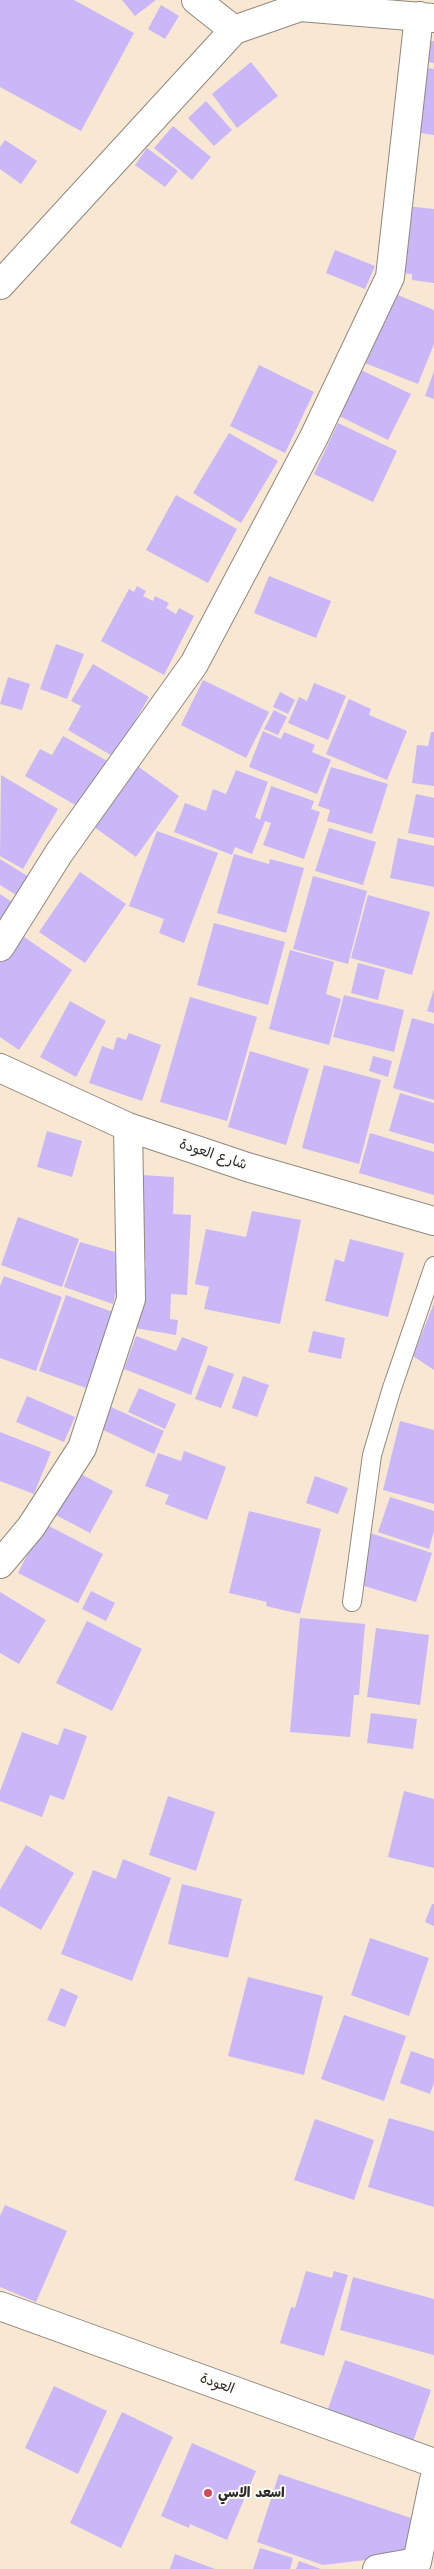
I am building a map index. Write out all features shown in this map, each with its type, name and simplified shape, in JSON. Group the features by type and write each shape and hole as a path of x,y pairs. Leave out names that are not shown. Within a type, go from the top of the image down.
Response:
{"street":[{"path":"196,0 234,30"},
{"path":"0,285 234,30 300,4 427,17 390,278 314,437 194,664 59,853 0,947"},
{"name":"شارع العودة","path":"0,1068 128,1127 247,1167 434,1221"},
{"path":"0,1564 31,1527 82,1448 131,1298 128,1127"},
{"name":"العودة","path":"0,2306 434,2463"},
{"path":"377,2569 418,2562 434,2480"}],"lane":[{"path":"352,1602 372,1456 391,1391 434,1266"}],"building":[{"path":"0,0 74,0 134,33 81,131 0,87"},
{"path":"122,0 156,0 135,16"},
{"path":"161,5 179,16 165,39 148,29"},
{"path":"431,41 434,41 434,63 428,62"},
{"path":"251,62 278,96 237,128 212,94"},
{"path":"422,67 434,69 434,135 412,132"},
{"path":"206,101 232,130 214,146 188,118"},
{"path":"173,126 211,157 192,180 154,148"},
{"path":"5,140 37,161 21,184 0,169 0,147"},
{"path":"147,148 178,171 165,187 135,165"},
{"path":"406,206 434,209 434,283 412,280 412,274 399,273"},
{"path":"335,250 375,266 365,289 326,273"},
{"path":"388,291 434,310 434,344 418,384 360,361"},
{"path":"259,365 314,392 285,453 230,426"},
{"path":"355,367 411,394 388,440 333,413"},
{"path":"434,371 434,399 425,396"},
{"path":"338,423 397,451 373,502 314,474"},
{"path":"229,433 278,461 241,523 193,493"},
{"path":"176,495 237,529 208,583 146,550"},
{"path":"269,576 331,601 316,638 254,613"},
{"path":"137,586 146,591 143,596 153,601 155,596 169,603 166,608 176,614 179,608 194,616 164,675 101,641 129,589 134,592"},
{"path":"56,644 84,654 67,699 40,689"},
{"path":"93,664 149,697 114,757 68,730 81,706 71,701"},
{"path":"8,677 30,684 22,710 0,704"},
{"path":"203,680 269,712 246,758 181,725"},
{"path":"314,683 346,696 328,740 288,723 299,697 307,701"},
{"path":"280,692 295,700 288,714 273,707"},
{"path":"349,699 371,709 369,715 407,731 387,780 326,754"},
{"path":"274,710 287,717 278,735 264,729"},
{"path":"263,731 281,739 284,732 315,745 312,752 331,760 317,794 249,767"},
{"path":"431,732 434,732 434,786 412,783 417,745 428,746"},
{"path":"63,736 111,763 84,810 25,776 40,749 52,755"},
{"path":"129,760 179,796 136,857 90,824"},
{"path":"331,767 388,784 372,834 327,821 330,810 318,806"},
{"path":"236,770 268,782 255,817 260,820 271,786 314,801 311,809 320,812 304,859 263,845 271,823 265,821 252,854 235,847 232,855 174,832 185,803 206,811 213,789 226,794"},
{"path":"1,775 58,809 23,869 0,856"},
{"path":"416,794 434,798 434,838 408,833"},
{"path":"329,828 376,842 363,885 315,871"},
{"path":"157,831 218,853 184,943 159,933 164,919 129,906"},
{"path":"398,838 434,846 434,887 390,878"},
{"path":"234,854 269,864 270,859 304,868 286,933 217,913"},
{"path":"0,859 29,877 18,896 0,885"},
{"path":"80,872 126,904 85,963 39,932"},
{"path":"313,876 367,891 348,964 293,949"},
{"path":"0,894 15,904 0,928"},
{"path":"368,895 430,912 412,975 351,958"},
{"path":"214,923 285,942 268,1005 197,985"},
{"path":"17,932 72,970 19,1050 0,1037 0,957"},
{"path":"290,950 334,962 326,994 341,999 329,1045 269,1029"},
{"path":"358,963 385,970 378,1000 351,993"},
{"path":"434,989 434,1013 427,1011"},
{"path":"344,995 404,1010 394,1052 333,1037"},
{"path":"190,997 257,1017 227,1121 160,1102"},
{"path":"70,1001 106,1021 76,1077 40,1057"},
{"path":"412,1018 434,1024 434,1100 393,1088"},
{"path":"129,1033 161,1045 142,1101 89,1083 102,1046 113,1050 117,1037 126,1040"},
{"path":"250,1051 309,1069 286,1145 228,1127"},
{"path":"373,1056 392,1061 388,1077 369,1071"},
{"path":"324,1065 381,1080 359,1164 302,1148"},
{"path":"400,1093 434,1103 434,1144 389,1131"},
{"path":"47,1131 82,1141 72,1177 37,1167"},
{"path":"370,1133 434,1152 434,1195 359,1173"},
{"path":"141,1175 174,1177 173,1214 191,1215 187,1295 171,1294 170,1319 178,1320 176,1335 135,1328 146,1265 138,1211"},
{"path":"252,1211 301,1220 280,1324 204,1309 209,1287 195,1284 206,1229 246,1237"},
{"path":"18,1217 79,1239 62,1287 1,1265"},
{"path":"350,1239 404,1253 388,1317 325,1301 335,1259 344,1262"},
{"path":"80,1242 115,1252 117,1288 113,1304 64,1287"},
{"path":"4,1276 62,1297 36,1371 0,1358 0,1286"},
{"path":"66,1295 113,1312 86,1388 39,1371"},
{"path":"434,1303 434,1370 413,1356"},
{"path":"313,1331 345,1338 341,1359 308,1352"},
{"path":"136,1336 176,1351 182,1337 208,1347 191,1395 124,1369"},
{"path":"208,1365 234,1374 221,1408 195,1399"},
{"path":"243,1376 269,1385 257,1417 232,1408"},
{"path":"139,1388 176,1404 165,1429 128,1412"},
{"path":"27,1396 75,1417 64,1442 16,1422"},
{"path":"111,1407 164,1431 154,1454 101,1429"},
{"path":"400,1421 434,1430 434,1504 383,1490"},
{"path":"0,1432 51,1452 34,1494 0,1481"},
{"path":"184,1451 226,1467 207,1520 165,1504 169,1495 145,1486 158,1453 181,1461"},
{"path":"75,1471 113,1491 90,1533 52,1513"},
{"path":"315,1476 348,1488 338,1514 306,1503"},
{"path":"390,1497 434,1511 434,1531 429,1549 378,1532"},
{"path":"249,1511 321,1529 300,1614 266,1606 267,1602 229,1593"},
{"path":"43,1523 103,1554 78,1603 18,1573"},
{"path":"370,1533 432,1553 416,1602 355,1583"},
{"path":"91,1591 115,1603 106,1621 82,1609"},
{"path":"0,1592 46,1620 19,1664 0,1653"},
{"path":"300,1618 365,1624 359,1695 354,1695 350,1737 290,1732"},
{"path":"87,1621 142,1649 112,1711 56,1683"},
{"path":"376,1628 429,1635 420,1705 367,1697"},
{"path":"371,1713 417,1719 413,1749 367,1743"},
{"path":"64,1728 87,1736 64,1800 50,1795 42,1817 0,1801 0,1791 22,1732 58,1745"},
{"path":"404,1791 434,1799 434,1868 388,1857"},
{"path":"168,1796 215,1812 196,1871 149,1855"},
{"path":"26,1845 74,1873 41,1930 0,1906 0,1890"},
{"path":"123,1859 171,1878 132,1981 61,1954 93,1870 116,1879"},
{"path":"182,1884 242,1899 228,1958 168,1944"},
{"path":"432,1904 434,1904 434,1926 425,1922"},
{"path":"370,1938 429,1958 409,2016 351,1995"},
{"path":"248,1977 323,1996 304,2075 228,2056"},
{"path":"61,1988 78,1996 65,2027 47,2020"},
{"path":"344,2015 406,2036 384,2101 321,2079"},
{"path":"411,2051 434,2059 434,2083 430,2094 400,2083"},
{"path":"389,2118 434,2131 434,2207 368,2187"},
{"path":"315,2119 374,2140 354,2200 294,2180"},
{"path":"5,2205 67,2231 36,2302 0,2287 0,2216"},
{"path":"306,2271 332,2278 334,2271 348,2275 324,2356 280,2343 291,2307 295,2308"},
{"path":"353,2277 434,2299 434,2355 340,2330"},
{"path":"345,2360 431,2390 413,2442 327,2412"},
{"path":"54,2386 107,2411 78,2474 25,2448"},
{"path":"122,2412 173,2437 121,2548 70,2523"},
{"name":"اسعد الاسي","path":"192,2443 256,2471 227,2540 190,2524 189,2528 161,2516"},
{"path":"279,2474 420,2521 409,2555 323,2565 257,2542"},
{"path":"260,2548 293,2558 290,2569 253,2569"},
{"path":"175,2554 215,2569 170,2569"},
{"path":"299,2561 321,2569 296,2569"}],"place":[{"name":"اسعد الاسي","path":"208,2493"}]}
